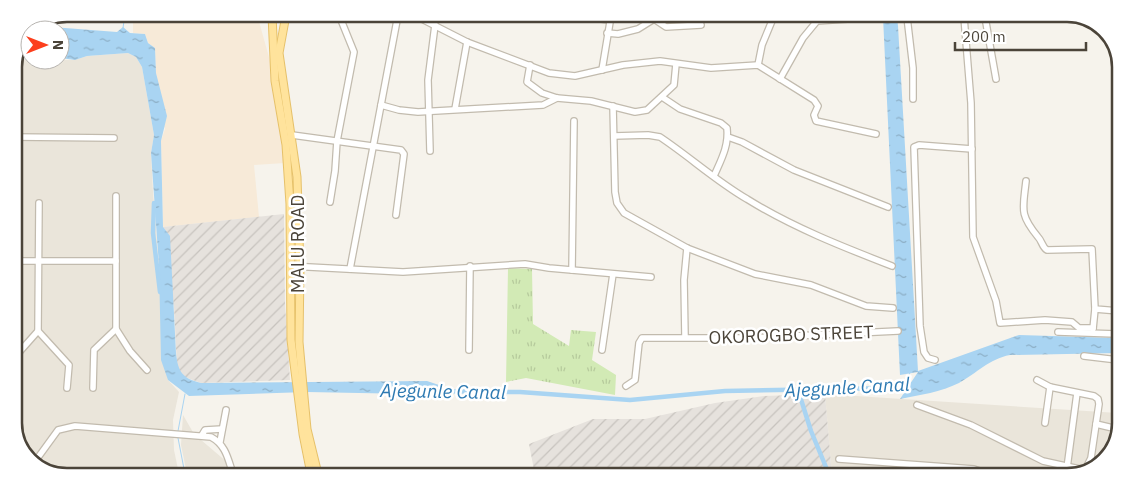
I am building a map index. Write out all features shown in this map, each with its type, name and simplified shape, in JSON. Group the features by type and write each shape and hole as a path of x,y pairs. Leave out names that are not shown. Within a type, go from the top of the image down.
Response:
{"main road":[{"name":"MALU ROAD","path":"272,22 275,80 298,197 300,267 298,304 299,378"},
{"name":"MALU ROAD","path":"285,22 279,53 292,134 289,145 289,304 310,468"},
{"name":"MALU ROAD","path":"301,398 317,468"}],"street":[{"path":"330,202 336,171 337,141 354,52 342,22"},
{"path":"350,269 397,22"},
{"path":"428,22 467,42 549,73 564,75 586,74 644,62 711,68 758,66 780,78 817,103 814,115 816,121 876,134"},
{"path":"602,70 609,22"},
{"path":"607,33 618,34 638,29 649,22"},
{"path":"658,22 664,27 701,24"},
{"path":"758,66 762,45 772,22"},
{"path":"780,78 803,38 815,22"},
{"path":"908,22 913,68 913,99"},
{"path":"964,22 971,103 973,237 996,301 1000,323 1045,320 1072,322 1079,328 1112,333"},
{"path":"985,22 996,79"},
{"path":"430,151 428,80 434,25"},
{"path":"456,109 467,42"},
{"path":"530,65 526,79 528,84 542,93 557,98 643,112 674,86 676,64"},
{"path":"662,97 680,109 725,125 728,137 724,154 714,176"},
{"path":"381,105 409,112 543,104 557,98"},
{"path":"613,106 617,204 624,213 687,248 755,274 811,285 866,306 893,308"},
{"path":"572,270 574,121"},
{"path":"292,134 372,147 398,149 404,154 396,215"},
{"path":"614,136 648,135 660,138 749,201 802,228 892,266"},
{"path":"23,137 114,138"},
{"path":"728,137 742,142 794,170 888,207"},
{"path":"934,360 928,358 924,352 920,326 914,147 919,145 972,149"},
{"path":"1026,181 1023,212 1030,228 1040,238 1043,248 1047,250 1092,249 1095,309 1093,330"},
{"path":"116,196 116,329 130,351 147,370"},
{"path":"23,348 38,331 39,202"},
{"path":"685,337 684,280 687,248"},
{"path":"23,261 116,261"},
{"path":"290,266 403,272 470,266 525,264 651,277"},
{"path":"469,350 470,266"},
{"path":"602,350 613,274"},
{"path":"1095,309 1112,310"},
{"path":"93,388 94,350 116,329"},
{"path":"1058,332 1093,330"},
{"path":"38,331 69,365 67,388"},
{"name":"OKOROGBO STREET","path":"626,386 636,377 640,340 898,331"},
{"path":"1084,356 1112,359"},
{"path":"1038,380 1050,387 1098,399 1100,404 1090,458 1087,464"},
{"path":"1044,423 1050,387"},
{"path":"917,405 971,425 1043,461 1067,468 1077,393"},
{"path":"226,410 220,442 231,468"},
{"path":"1096,424 1112,428"},
{"path":"39,458 58,430 65,428 184,433 202,435 220,442"},
{"path":"202,435 205,430 222,429"},
{"path":"839,459 960,468"}],"shaded area":[{"path":"133,22 259,22 274,75 285,163 254,165 259,217 163,227 161,141 165,129 156,73 155,48 148,43 145,34 133,33"},
{"path":"128,53 136,57 142,67 154,135 151,153 153,192 168,380 179,392 173,420 174,450 178,468 58,468 45,463 30,449 23,433 23,70 70,70 70,60 87,56"},
{"path":"284,214 285,304 290,380 201,383 182,376 177,368 174,307 163,227"},
{"path":"825,394 1112,413 1112,433 1105,449 1093,461 1074,468 831,468"},
{"path":"825,394 831,468 534,468 529,444 593,419 645,419 715,403 764,396"},
{"path":"183,415 194,434 234,468 186,468 181,445"}],"green space":[{"path":"508,268 532,269 533,324 569,346 571,330 596,332 592,360 616,375 615,395 526,378 506,382"}],"water":[{"path":"883,22 898,22 898,26 918,371 1019,335 1112,338 1112,353 1010,355 989,363 959,383 945,389 900,399 918,372 900,375"},
{"path":"123,27 130,33 145,34 148,43 155,48 156,73 167,116 161,141 163,227 170,236 176,353 180,370 185,376 201,383 427,381 439,385 435,390 411,394 307,392 189,396 168,380 161,360 159,266 151,153 154,135 142,67 136,57 128,53 87,56 75,60 70,59 70,28 117,32"}],"waterway":[{"path":"123,28 124,22"},
{"name":"Ajegunle Canal","path":"154,203 153,233 160,292"},
{"path":"906,386 910,372"},
{"name":"Ajegunle Canal","path":"421,391 520,392 630,400 725,391 894,388 915,384"},
{"path":"798,390 811,431 826,468"},
{"path":"178,431 185,394"},
{"path":"178,438 184,468"}]}
